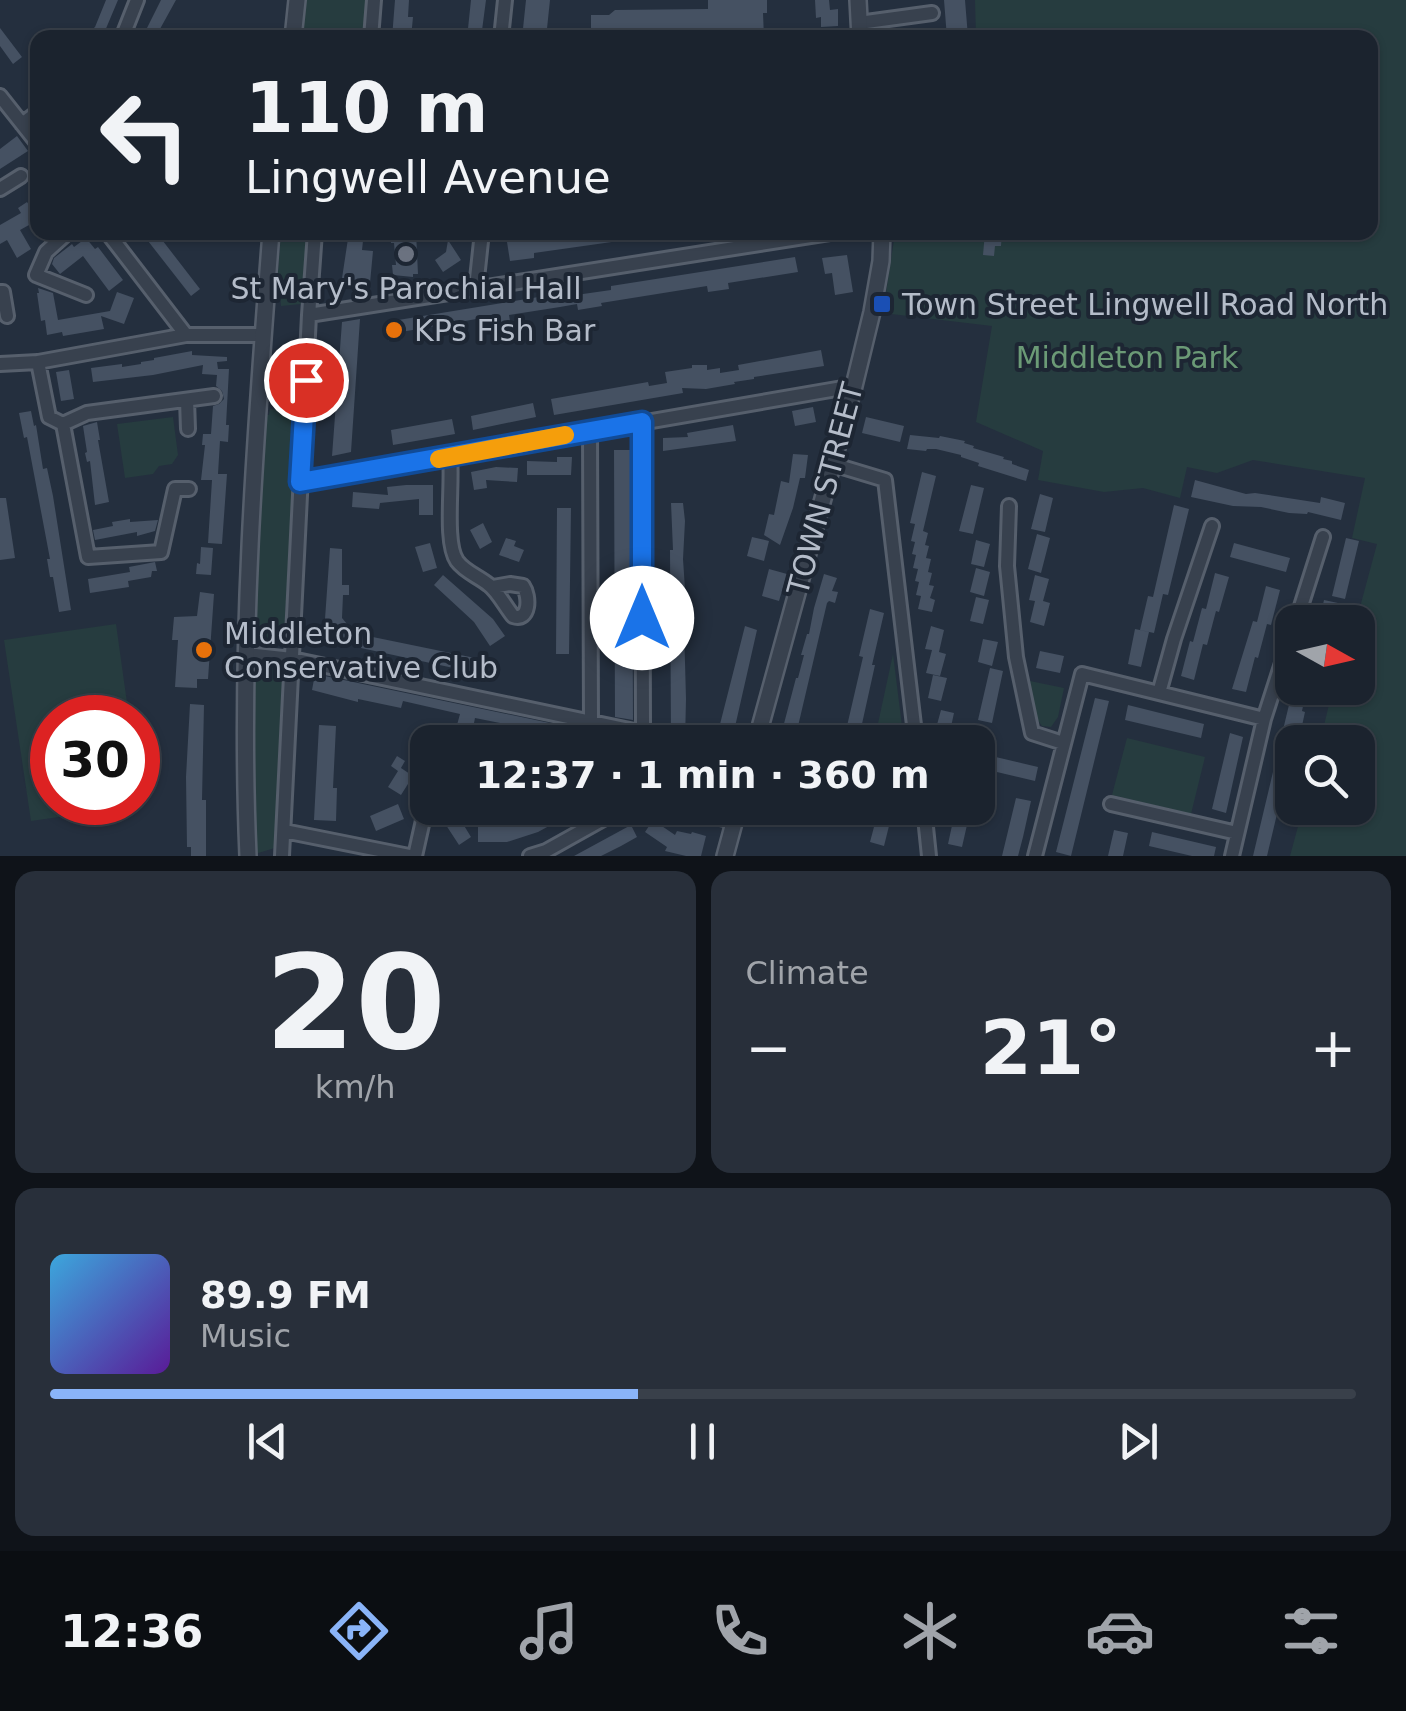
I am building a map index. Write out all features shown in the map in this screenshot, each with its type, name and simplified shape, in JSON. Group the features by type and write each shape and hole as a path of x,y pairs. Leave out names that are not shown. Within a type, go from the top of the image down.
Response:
{"street":[{"path":"125,30 137,0"},
{"path":"294,30 297,0"},
{"path":"372,30 374,0"},
{"path":"503,30 505,0"},
{"path":"858,0 860,30 932,14"},
{"path":"0,96 30,134"},
{"path":"22,124 30,118"},
{"path":"0,189 21,176"},
{"path":"59,240 46,252 36,276 86,295"},
{"path":"113,240 186,335"},
{"path":"248,856 246,654 270,240"},
{"path":"282,856 314,240"},
{"path":"476,288 481,240"},
{"path":"309,315 785,240"},
{"name":"TOWN STREET","path":"761,725 854,386 878,278 881,240"},
{"path":"0,292 8,316"},
{"path":"0,364 38,362 186,335 263,335"},
{"path":"38,362 49,417 63,424"},
{"path":"300,482 854,386"},
{"path":"63,424 87,412 214,396"},
{"path":"187,400 188,429"},
{"path":"642,422 645,725"},
{"path":"63,424 88,557 161,552 175,488 189,489"},
{"path":"590,430 590,722"},
{"path":"450,457 450,536 454,556 468,572 493,588"},
{"path":"832,464 885,480 914,725"},
{"path":"1010,506 1007,566 1016,657 1028,716 1032,733 1063,743"},
{"path":"1159,693 1212,526"},
{"path":"1301,605 1323,537"},
{"path":"246,654 292,659 600,725"},
{"path":"1035,856 1082,674 1264,719"},
{"path":"1232,856 1275,685"},
{"path":"1111,804 1238,833"},
{"path":"284,831 412,856 421,825"},
{"path":"530,856 546,852 593,825"},
{"path":"725,856 733,825"},
{"path":"926,825 929,856"}],"green space":[{"path":"305,0 369,0 366,30 301,30"},
{"name":"Middleton Park","path":"975,0 1406,0 1406,856 1290,856 1298,825 1375,825 1375,725 1324,725 1329,705 1375,705 1375,605 1361,605 1377,544 1352,538 1365,478 1253,460 1217,473 1187,467 1180,498 1143,488 1104,492 1038,480 1043,451 976,422 992,326 883,313 894,240 1378,240 1378,30 976,30"},
{"path":"280,240 306,240 301,304 281,306"},
{"path":"300,355 297,407 270,404 272,370"},
{"path":"270,409 297,411 284,637 280,644 254,642 252,636 264,415 269,415"},
{"path":"173,417 178,455 172,464 159,466 153,474 125,478 117,424"},
{"path":"116,624 126,695 30,695 30,814 4,640"},
{"path":"893,654 902,725 878,725"},
{"path":"263,665 286,671 278,847 255,854 253,674"},
{"path":"1030,681 1064,688 1058,717 1051,727 1042,726 1035,716"},
{"path":"1127,738 1205,757 1191,814 1112,795"}],"building":[{"path":"106,0 118,0 105,30 91,30"},
{"path":"161,0 176,0 159,30 146,30"},
{"path":"395,0 409,0 412,30 393,30"},
{"path":"471,0 486,0 482,30 468,30"},
{"path":"526,0 550,0 547,30 523,30"},
{"path":"708,0 767,0 764,30 591,30 591,15 609,15 615,10 708,9"},
{"path":"815,0 829,0 830,10 838,9 838,26 821,27"},
{"path":"944,0 965,0 967,30 946,30"},
{"path":"0,28 22,57 13,64 0,46"},
{"path":"17,136 28,151 0,169 0,149"},
{"path":"27,202 30,224 20,230 31,249 17,258 7,240 0,244 0,225 21,213 18,208"},
{"path":"88,240 95,249 98,247 123,280 109,291 83,256 60,274 52,264 54,258 72,244 74,247"},
{"path":"147,240 162,240 200,289 191,296"},
{"path":"348,240 363,240 362,250 373,251 370,283 341,285"},
{"name":"St Mary's Parochial Hall","path":"391,240 416,240 418,274 393,275 392,265 396,265"},
{"path":"448,240 461,260 443,272 435,260 446,252"},
{"path":"626,240 534,253 534,258 510,261 507,242"},
{"path":"984,240 1001,240 1001,246 995,246 994,256 983,255"},
{"path":"847,255 853,292 835,295 832,273 825,274 822,258"},
{"path":"795,257 798,272 728,283 729,289 708,292 707,286 578,310 577,304 509,315 510,321 489,324 488,317 401,332 402,339 388,341 386,322 569,292 569,296 611,290 611,286"},
{"path":"38,288 53,293 58,320 110,311 117,292 134,298 124,324 101,316 104,329 47,335 45,320 41,321"},
{"path":"360,319 351,452 332,456 342,322"},
{"path":"821,350 824,366 706,389 682,388 683,393 554,415 551,399 648,382 649,386 667,383 665,372 692,365 707,365 707,370 720,368 720,373 739,370 738,365"},
{"path":"192,351 192,355 227,357 227,361 217,362 218,369 229,369 228,442 220,441 218,474 227,474 222,544 208,543 212,480 201,480 203,434 211,434 213,406 224,399 216,386 217,375 202,374 203,365 93,382 91,368 141,364"},
{"path":"69,370 74,399 61,401 56,372"},
{"path":"533,403 536,417 473,430 471,416"},
{"path":"813,407 816,422 795,426 792,411"},
{"path":"31,411 53,496 71,610 59,612 50,577 27,437 24,438 19,413"},
{"path":"866,417 904,426 900,442 862,433"},
{"path":"452,419 455,434 393,445 391,430"},
{"path":"97,422 109,502 95,505 83,426"},
{"path":"733,425 736,441 663,451 663,438 688,437 687,433"},
{"path":"910,435 965,441 973,448 1029,470 1026,481 978,466 979,463 961,455 936,449 907,449"},
{"path":"614,450 632,450 633,720 615,717"},
{"path":"793,454 808,455 805,478 800,478 780,545 764,535 769,514 774,515 781,481 789,483"},
{"path":"557,457 572,457 571,475 527,475 527,461 557,462"},
{"path":"518,468 517,482 486,480 487,488 474,490 471,472"},
{"path":"922,472 936,476 923,531 928,533 926,558 931,559 929,585 934,586 930,598 935,600 932,612 918,609 921,596 916,595 918,569 913,568 916,555 912,554 915,542 911,541 915,524 910,523"},
{"path":"1195,480 1246,494 1320,503 1321,497 1345,503 1341,520 1308,512 1233,506 1191,497"},
{"path":"433,485 433,515 419,515 419,499 380,503 379,509 352,507 353,492 388,495 387,487"},
{"path":"971,485 984,488 973,534 959,531"},
{"path":"1040,494 1053,498 1045,532 1031,529"},
{"path":"0,498 6,498 15,558 0,560"},
{"path":"671,503 683,503 685,725 671,725"},
{"path":"1174,505 1189,509 1168,595 1163,594 1154,633 1140,630 1148,596 1153,597"},
{"path":"557,508 571,508 569,654 556,654"},
{"path":"130,519 158,520 155,531 95,540 93,530"},
{"path":"483,523 492,542 480,549 470,530"},
{"path":"1037,534 1050,538 1041,573 1028,569"},
{"path":"752,537 769,541 764,561 747,556"},
{"path":"506,538 516,541 514,546 524,550 519,562 499,555"},
{"path":"1346,538 1359,541 1345,599 1332,596"},
{"path":"976,540 990,544 984,567 971,564"},
{"path":"430,543 437,568 423,572 415,547"},
{"path":"1234,543 1290,558 1286,572 1230,557"},
{"path":"201,547 213,548 211,575 196,574"},
{"path":"330,548 342,549 342,585 349,585 349,595 343,595 342,618 357,636 347,645 325,619"},
{"path":"155,562 157,571 152,571 151,577 128,581 129,587 90,593 88,579 130,572 129,567"},
{"path":"976,568 990,572 984,596 970,592"},
{"path":"769,569 787,574 779,601 762,596"},
{"path":"1215,573 1229,577 1207,645 1203,644 1194,680 1181,676"},
{"path":"824,574 837,578 832,591 838,592 835,603 827,603 798,725 784,725 804,655"},
{"path":"443,575 493,619 505,636 490,646 474,622 434,585"},
{"path":"1035,575 1049,579 1043,601 1050,603 1044,626 1030,622 1035,601 1029,600"},
{"path":"1266,586 1280,590 1246,692 1232,689 1253,621 1257,622"},
{"path":"200,592 214,594 208,679 197,679 197,688 175,687 178,640 172,640 174,617 197,616"},
{"path":"976,597 989,600 983,624 970,621"},
{"path":"870,609 884,613 862,725 847,725 863,657 859,656"},
{"path":"745,626 757,630 735,725 720,725"},
{"path":"931,626 944,630 939,652 946,654 940,676 926,673 932,650 925,649"},
{"path":"1135,629 1149,632 1141,667 1128,664"},
{"path":"363,635 475,658 472,672 361,648"},
{"path":"983,639 998,642 992,666 978,662"},
{"path":"1040,651 1064,656 1060,673 1036,668"},
{"path":"990,668 1003,671 992,723 978,720"},
{"path":"315,674 560,725 511,725 475,718 474,725 457,725 460,714 403,701 401,708 358,702 312,690"},
{"path":"933,675 947,678 941,701 928,698"},
{"path":"1095,698 1109,701 1071,856 1056,852"},
{"path":"190,704 204,705 202,800 206,800 206,856 191,856 191,847 187,847"},
{"path":"1128,705 1204,724 1201,738 1125,720"},
{"path":"1289,705 1303,705 1302,725 1284,725"},
{"path":"941,710 954,713 951,725 937,725"},
{"path":"319,725 336,726 336,821 314,820"},
{"path":"1230,733 1243,737 1226,813 1212,809"},
{"path":"397,756 405,761 401,768 410,774 401,795 388,787 398,771 391,766"},
{"path":"995,757 1038,767 1035,781 995,772"},
{"path":"1275,764 1275,822 1267,856 1253,856"},
{"path":"1016,798 1031,801 1023,837 1018,856 1002,856"},
{"path":"398,804 404,819 376,831 370,816"},
{"path":"446,825 464,825 471,837 459,845"},
{"path":"478,825 551,825 507,842 478,842"},
{"path":"631,825 637,837 601,856 574,856"},
{"path":"650,825 660,825 675,835 677,831 706,836 701,856 686,856 665,851 667,847 645,832"},
{"path":"874,825 889,825 884,846 870,842"},
{"path":"952,825 967,825 962,847 948,844"},
{"path":"1114,830 1128,833 1123,856 1108,856"},
{"path":"1152,832 1216,847 1214,856 1192,856 1149,846"}],"slow traffic":[{"path":"439,459 565,435"}],"place":[{"name":"St Mary's Parochial Hall","path":"406,254"},
{"name":"Town Street Lingwell Road North","path":"882,304"},
{"name":"KPs Fish Bar","path":"394,330"},
{"name":"Middleton Conservative Club","path":"204,650"}],"route":[{"path":"306,380 300,482 642,422 642,618"}]}
